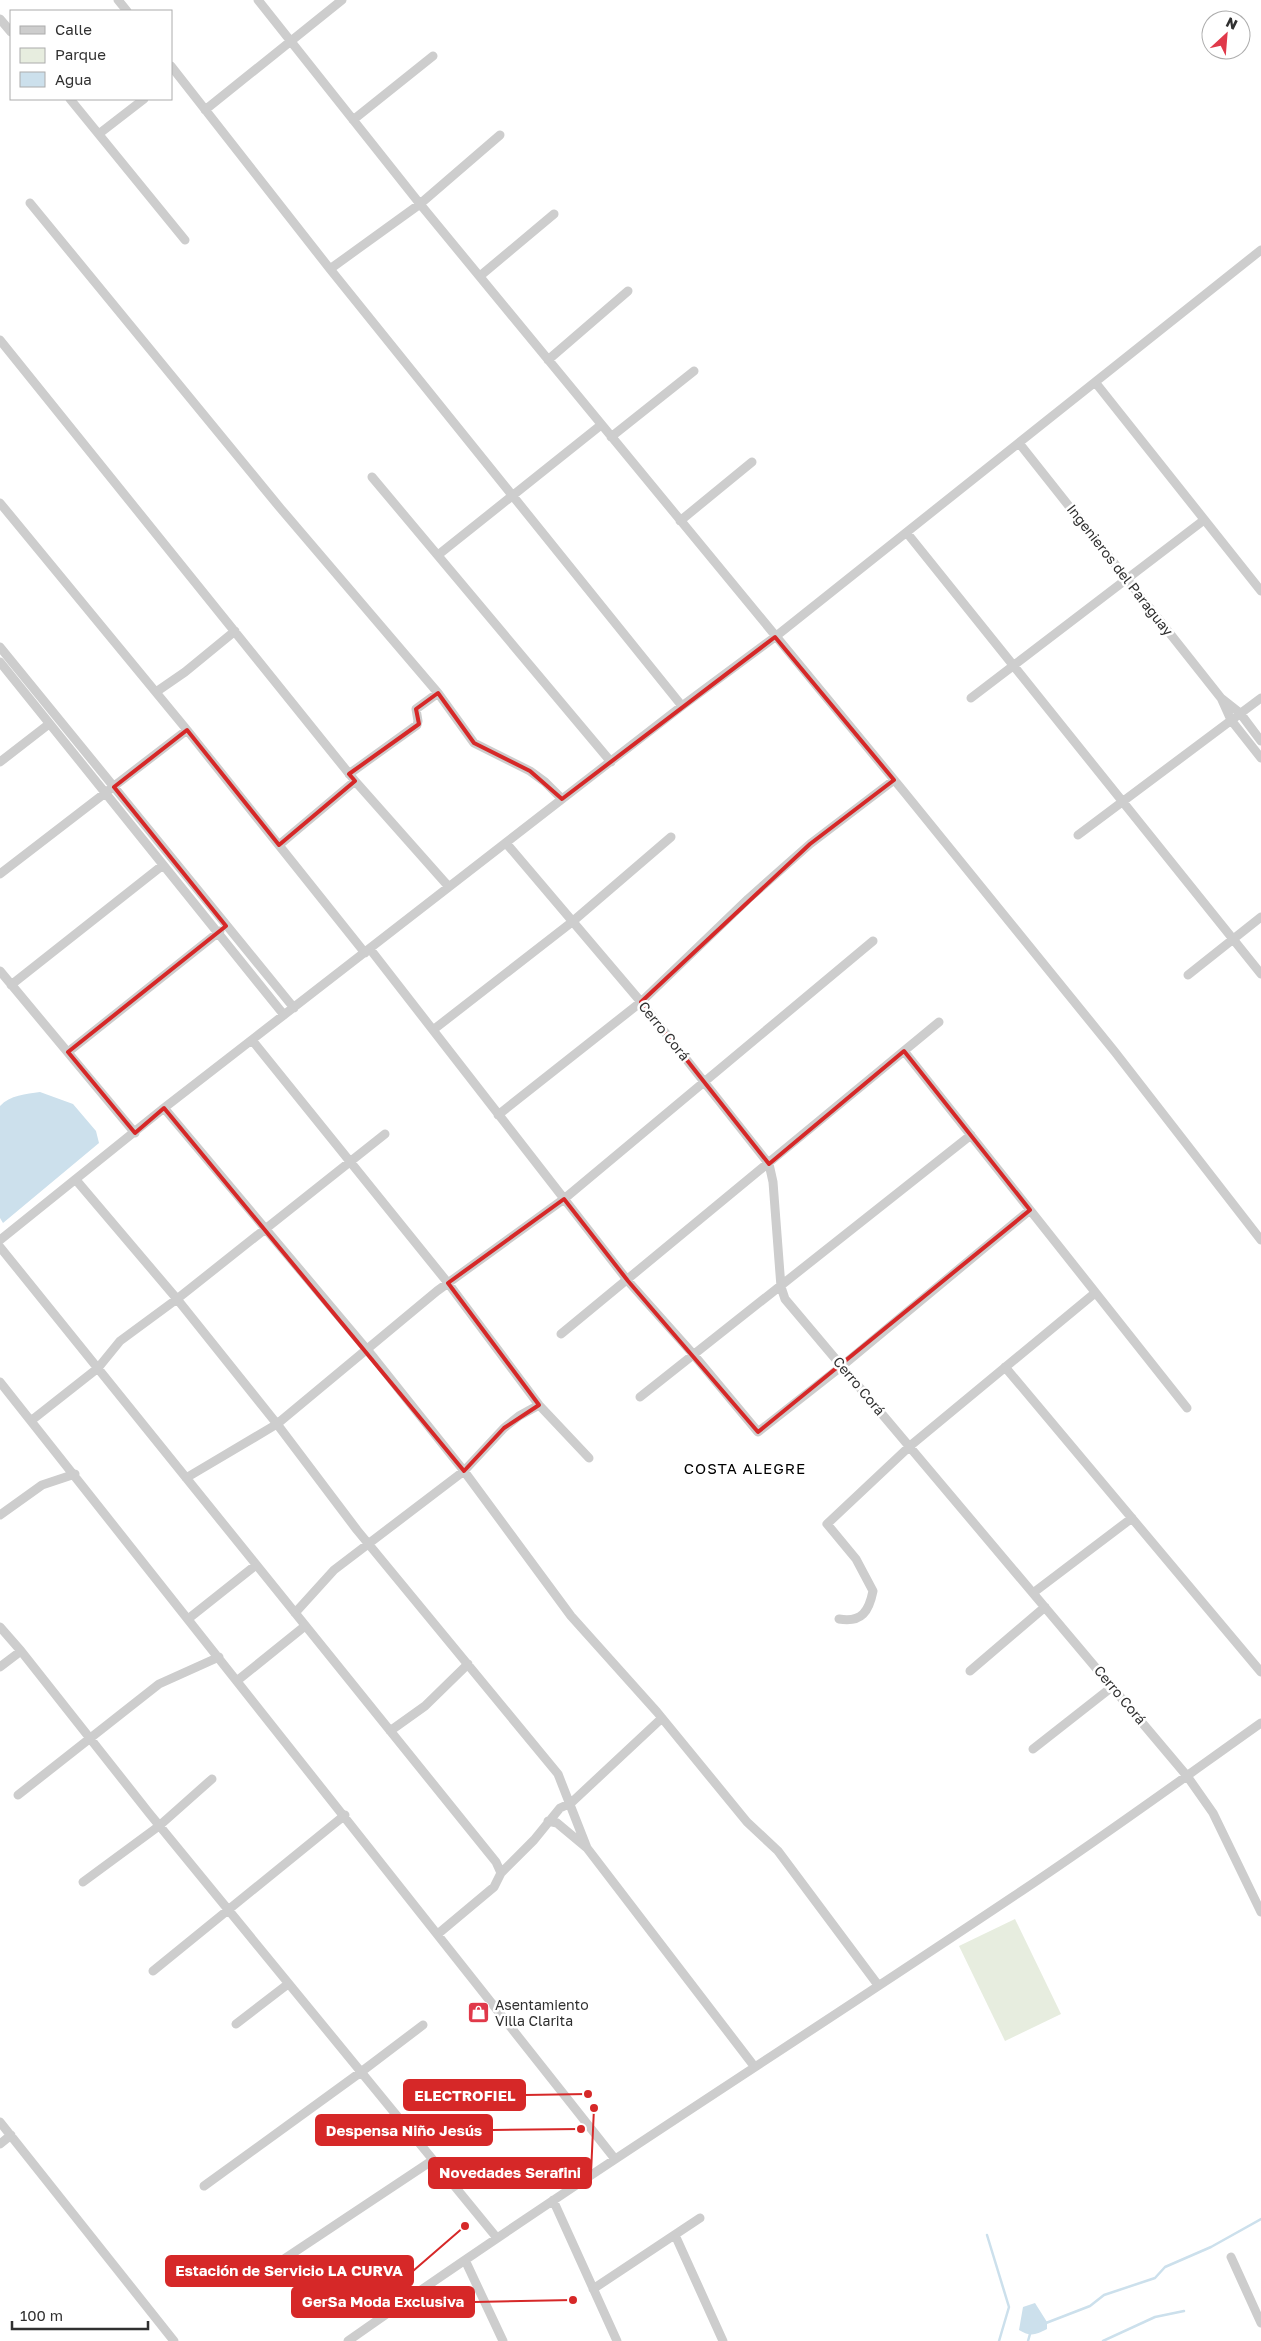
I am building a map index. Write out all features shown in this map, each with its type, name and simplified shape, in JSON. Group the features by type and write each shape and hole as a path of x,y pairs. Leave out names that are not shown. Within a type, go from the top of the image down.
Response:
{"street":[{"path":"118,0 126,10"},
{"path":"258,0 420,204 1115,1052 1261,1240"},
{"path":"205,110 342,0"},
{"path":"0,19 10,31"},
{"path":"353,120 433,56"},
{"path":"173,72 682,706"},
{"path":"71,100 100,133 185,240"},
{"path":"100,133 143,100"},
{"path":"330,269 420,204 500,135"},
{"path":"30,203 281,509 438,693 474,742 530,771 545,782 562,799"},
{"path":"480,276 554,214"},
{"path":"0,1240 164,1108 682,706 775,637 1261,250"},
{"path":"548,360 628,291"},
{"path":"0,340 352,777 449,887"},
{"path":"611,437 694,371"},
{"path":"1095,382 1261,591"},
{"path":"438,555 601,424"},
{"name":"Ingenieros del Paraguay","path":"1019,443 1221,698 1240,714 1261,741"},
{"path":"680,521 752,462"},
{"path":"372,477 611,762"},
{"path":"2,510 156,692 432,1030 628,1281 693,1354 758,1432 842,1366 1030,1210"},
{"path":"970,698 1204,520"},
{"path":"907,533 1261,974"},
{"path":"156,692 185,672 235,631"},
{"path":"1,649 294,1008"},
{"path":"0,662 284,1016"},
{"path":"279,845 352,777 417,725 416,709 438,693"},
{"name":"Ingenieros del Paraguay","path":"1221,698 1231,720 1261,758"},
{"path":"1078,835 1261,698"},
{"path":"0,762 48,724"},
{"path":"0,874 187,730"},
{"path":"498,1115 641,1002 748,899 803,850 894,780"},
{"path":"432,1030 572,922 671,837"},
{"name":"Cerro Corá","path":"506,843 641,1002 769,1164 773,1182 781,1286 785,1299 1186,1776 1213,1813 1261,1912"},
{"path":"11,985 162,865"},
{"path":"1188,975 1261,918"},
{"path":"68,1052 226,926"},
{"path":"186,1478 277,1424 448,1283 564,1199 873,941"},
{"path":"0,971 136,1132"},
{"path":"562,1334 939,1022"},
{"path":"252,1040 448,1283 539,1405 588,1458"},
{"path":"904,1051 1187,1408"},
{"path":"164,1108 367,1350 464,1471 571,1616 662,1718 747,1822 778,1851 878,1985"},
{"path":"32,1420 98,1368 120,1341 177,1299 384,1134"},
{"path":"640,1397 971,1135"},
{"path":"76,1180 177,1299 277,1424 368,1544 558,1774 571,1803 587,1848"},
{"path":"0,1247 496,1862 500,1873"},
{"path":"839,1618 849,1620 862,1615 870,1607 873,1591 856,1559 827,1524 910,1446 1095,1293"},
{"path":"1005,1367 1261,1672"},
{"path":"0,1382 75,1474 616,2159"},
{"path":"295,1613 325,1578 464,1471 504,1428 519,1416 539,1405"},
{"path":"0,1516 42,1485 75,1474"},
{"path":"1033,1593 1132,1518"},
{"path":"188,1619 256,1565"},
{"path":"970,1671 1045,1607"},
{"path":"238,1680 306,1626"},
{"path":"0,1627 22,1651 159,1826 497,2238"},
{"path":"0,1667 22,1651"},
{"path":"18,1795 159,1684 219,1657"},
{"path":"390,1731 425,1706 468,1664"},
{"path":"1033,1749 1112,1686"},
{"path":"438,1933 494,1887 500,1873 534,1840 560,1808 571,1803 662,1718"},
{"path":"348,2341 553,2200 1013,1897 1261,1724"},
{"path":"83,1882 159,1826 212,1780"},
{"path":"153,1971 345,1815"},
{"path":"548,1821 557,1823 587,1848 754,2066"},
{"path":"236,2024 288,1984"},
{"path":"204,2186 423,2025"},
{"path":"0,2122 174,2341"},
{"path":"0,2144 11,2135"},
{"path":"272,2267 433,2160"},
{"path":"553,2200 616,2341"},
{"path":"593,2289 700,2218"},
{"path":"675,2235 723,2341"},
{"path":"1232,2257 1261,2323"},
{"path":"465,2260 503,2341"}],"highlighted area":[{"path":"775,637 894,780 810,844 641,1002 769,1164 904,1051 1030,1210 758,1432 628,1281 564,1199 448,1283 539,1405 504,1428 464,1471 164,1108 135,1133 68,1052 226,926 114,787 187,730 279,845 355,781 349,774 419,724 416,709 438,693 474,743 530,771 562,799"}],"green space":[{"path":"1015,1919 1061,2014 1005,2041 959,1946"}],"water":[{"path":"40,1092 73,1104 96,1131 99,1143 3,1223 0,1218 0,1106 13,1097"},
{"path":"1035,2303 1047,2322 1047,2329 1036,2334 1027,2334 1019,2330 1023,2307"}],"waterway":[{"path":"1046,2323 1090,2306 1104,2295 1155,2278 1165,2267 1211,2247 1261,2219"},
{"path":"987,2235 1009,2307 999,2341"},
{"path":"1103,2341 1155,2317 1184,2311"},
{"path":"1028,2341 1030,2334"}],"place":[{"name":"Asentamiento Villa Clarita","path":"479,2013"},
{"name":"ELECTROFIEL","path":"588,2094"},
{"name":"Novedades Serafini","path":"594,2108"},
{"name":"Despensa Niño Jesús","path":"581,2129"},
{"name":"Estación de Servicio LA CURVA","path":"465,2226"},
{"name":"GerSa Moda Exclusiva","path":"573,2300"}],"district":[{"name":"COSTA ALEGRE","path":"745,1469"}]}
